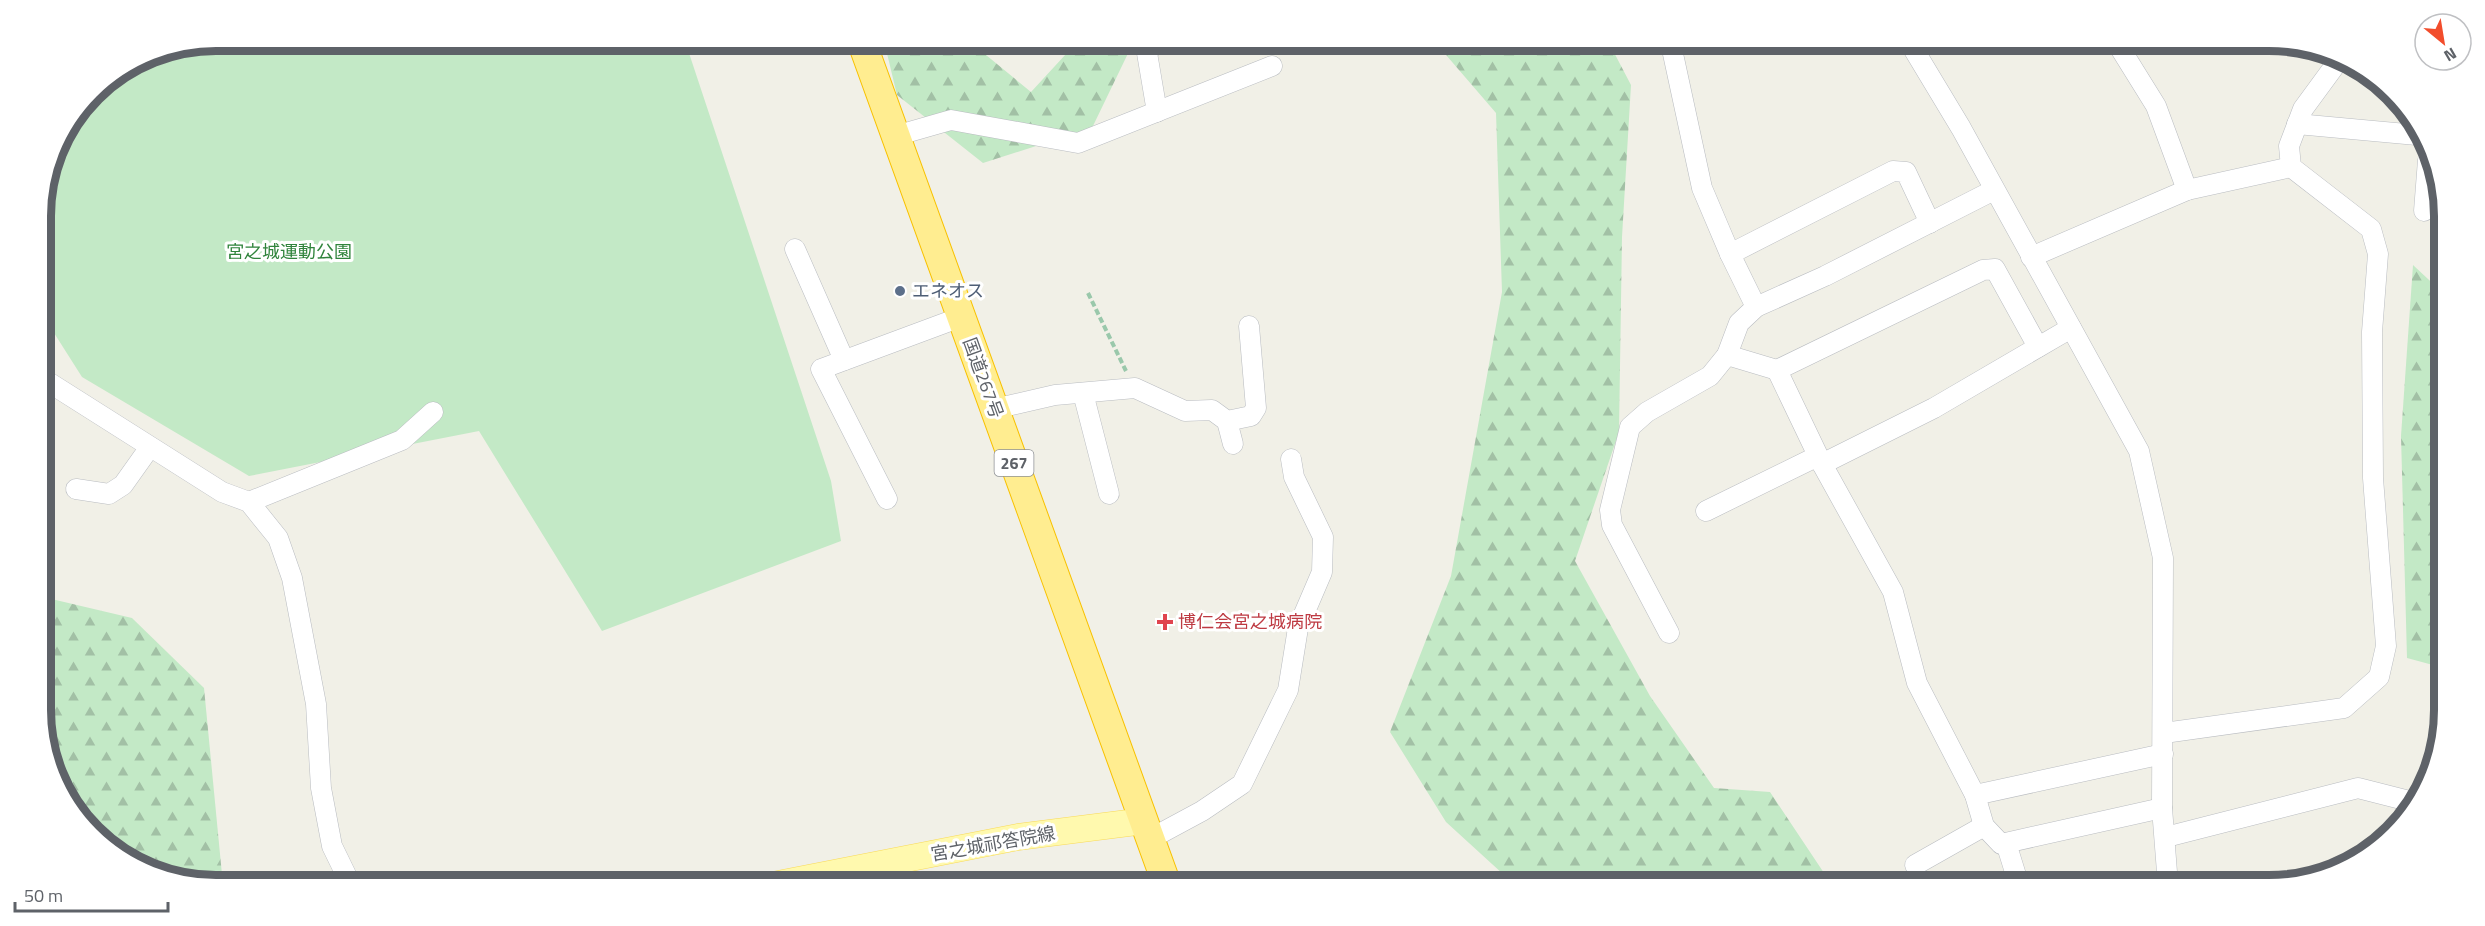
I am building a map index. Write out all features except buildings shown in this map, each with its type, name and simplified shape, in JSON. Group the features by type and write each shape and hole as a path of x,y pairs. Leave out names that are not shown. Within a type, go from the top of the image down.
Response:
{"highway":[{"name":"国道267号","path":"865,51 1163,875"}],"main road":[{"name":"宮之城祁答院線","path":"861,875 1018,837 1147,830"}],"street":[{"path":"1149,51 1157,112"},
{"path":"1672,51 1702,188 1756,307"},
{"path":"1915,51 1961,128 2139,451 2163,558 2162,808 2168,875"},
{"path":"2122,51 2157,106 2187,190"},
{"path":"2164,733 2344,708 2379,677 2386,646 2373,467 2372,332 2378,254 2371,229 2291,166 2289,146 2303,109 2335,65"},
{"path":"895,136 951,120 1078,143 1272,66"},
{"path":"2297,124 2412,135"},
{"path":"2031,257 2187,190 2291,166"},
{"path":"1730,254 1893,171 1906,172 1930,223"},
{"path":"2424,211 2427,171"},
{"path":"1669,633 1612,525 1610,510 1630,427 1647,412 1710,376 1727,355 1739,323 1756,307 1825,276 1994,190"},
{"path":"795,249 844,360"},
{"path":"1727,355 1777,370 1983,270 1995,269 2038,347"},
{"path":"887,499 821,369 961,316"},
{"path":"1227,421 1251,416 1256,408 1249,326"},
{"path":"1706,511 1934,408 2071,328"},
{"path":"1777,370 1820,460 1893,592 1917,683 1975,795 1984,826 2001,844 2162,808"},
{"path":"51,384 222,492 249,502 278,538 292,578 316,704 323,799 332,846 346,875"},
{"path":"994,409 1055,395 1135,388 1185,411 1212,410 1227,421 1233,444"},
{"path":"1083,393 1109,494"},
{"path":"249,502 402,440 433,412"},
{"path":"76,489 110,494 123,485 150,447"},
{"path":"1147,830 1202,811 1242,784 1288,690 1298,628 1322,572 1323,537 1294,477 1291,459"},
{"path":"1975,795 2163,754"},
{"path":"2166,837 2358,788 2407,800"},
{"path":"1915,865 1984,826"},
{"path":"2006,843 2016,875"}],"path":[{"path":"1088,293 1135,388"}],"green space":[{"name":"宮之城運動公園","path":"205,51 688,51 831,481 841,541 602,631 479,431 249,476 82,377 51,328 52,194 68,143 85,115 107,92 133,73 173,57"},
{"path":"886,51 981,51 1031,92 1069,51 1129,51 1092,128 983,163 897,95"},
{"path":"1443,51 1613,51 1631,85 1622,237 1619,432 1575,561 1650,696 1714,788 1770,792 1825,875 1504,875 1446,822 1390,732 1451,576 1502,292 1496,113"},
{"path":"2413,265 2434,285 2434,665 2407,658 2401,436"},
{"path":"51,599 132,618 204,688 222,875 194,874 143,858 107,834 79,802 60,763 52,732"}],"place":[{"name":"エネオス","path":"900,291"},
{"name":"博仁会宮之城病院","path":"1165,622"}]}
